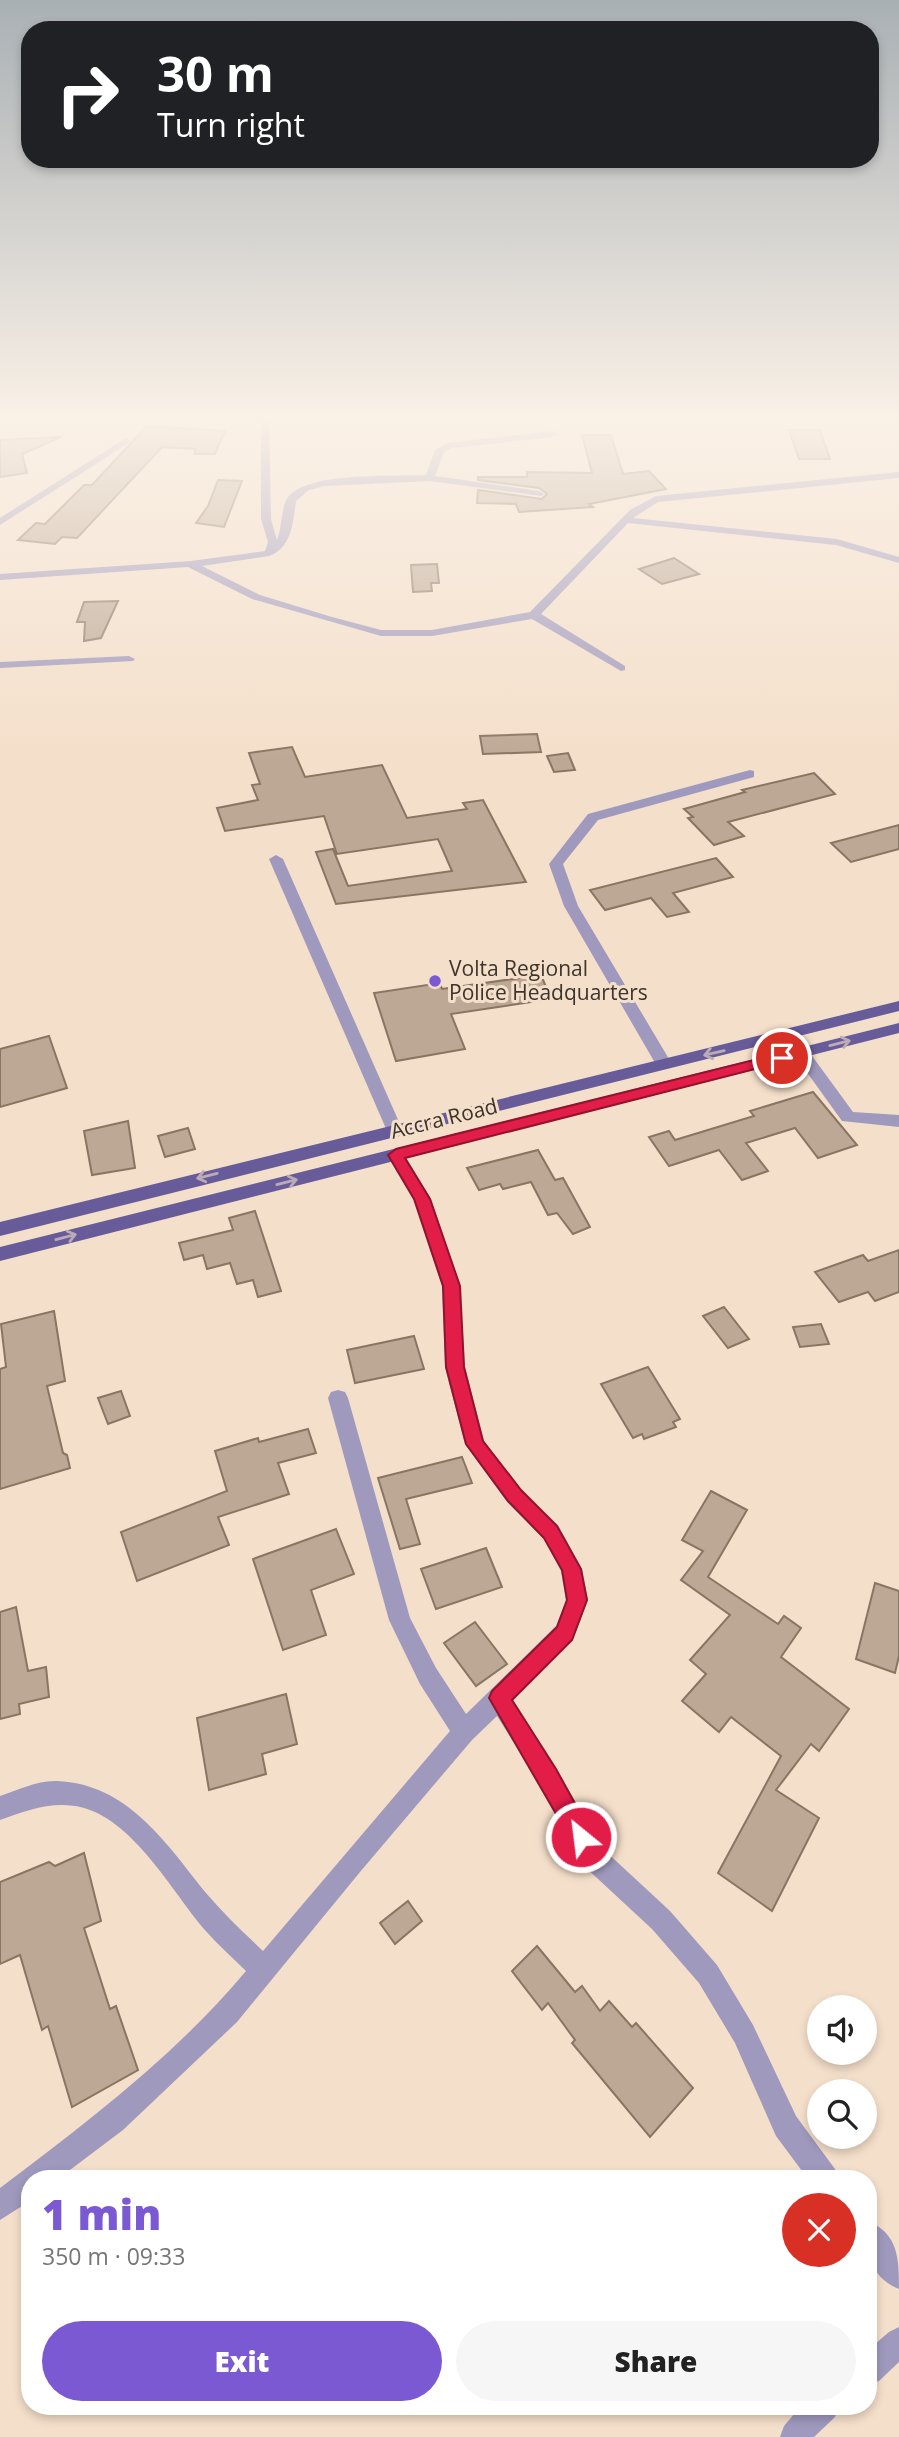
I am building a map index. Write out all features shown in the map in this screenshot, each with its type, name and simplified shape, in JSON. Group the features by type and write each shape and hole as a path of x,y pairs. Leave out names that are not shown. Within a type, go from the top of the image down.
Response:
{"main road":[{"name":"Accra Road","path":"0,1229 899,1006"},
{"name":"Accra Road","path":"0,1254 899,1028"}],"street":[{"path":"269,552 273,542 271,533"},
{"path":"0,577 190,564 269,552 278,549 284,533"},
{"path":"190,564 256,597 381,633 432,634 534,615 614,533"},
{"path":"748,533 837,542 899,560"},
{"path":"534,615 621,668"},
{"path":"0,665 129,659"},
{"path":"664,1064 571,906 556,864 593,817 750,774"},
{"path":"276,859 395,1131"},
{"path":"801,1053 848,1117 899,1121"},
{"path":"48,2170 113,2120 228,2013 464,1732 565,1633 577,1600 571,1569 551,1532 514,1496 475,1444 455,1367 451,1286 422,1199 396,1155"},
{"path":"338,1398 400,1620 428,1676 464,1732"},
{"path":"499,1698 548,1776 593,1857 661,1920 708,1974 744,2034 786,2126 818,2170"},
{"path":"0,1808 57,1793 81,1796 109,1809 138,1827 213,1920 264,1970"},
{"path":"0,2206 21,2190"},
{"path":"877,2247 899,2276"},
{"path":"877,2362 899,2342"},
{"path":"795,2437 814,2415"}],"building":[{"path":"26,533 82,533 77,538 62,537 55,544 18,540"},
{"path":"674,558 699,574 662,584 639,569"},
{"path":"437,564 439,583 431,583 432,591 413,592 411,565"},
{"path":"118,601 101,638 84,641 85,622 77,622 84,602"},
{"path":"537,734 541,752 483,754 480,736"},
{"path":"292,747 305,777 382,765 407,818 467,809 463,803 483,800 526,882 336,904 316,852 333,849 348,886 452,871 438,839 337,854 324,816 225,831 217,808 258,800 252,785 260,784 249,753"},
{"path":"568,753 575,770 554,772 547,756"},
{"path":"814,773 835,794 728,822 744,836 714,845 688,818 693,817 684,809 745,792 742,790"},
{"path":"899,825 899,849 851,862 831,843"},
{"path":"716,858 733,877 673,893 689,912 667,917 651,898 605,910 590,890"},
{"path":"541,975 551,999 451,1014 465,1049 396,1061 374,993 440,983 442,989"},
{"path":"49,1036 67,1088 0,1107 0,1049"},
{"path":"813,1092 857,1145 818,1158 795,1128 746,1143 768,1171 742,1180 719,1150 669,1166 649,1137 669,1131 675,1140 754,1116 750,1111"},
{"path":"128,1121 135,1168 92,1175 84,1131"},
{"path":"188,1128 195,1149 165,1157 158,1136"},
{"path":"538,1150 555,1180 563,1178 590,1227 573,1234 557,1213 548,1215 531,1182 503,1189 500,1184 479,1190 467,1168"},
{"path":"255,1211 281,1291 258,1297 253,1280 237,1284 230,1263 207,1269 203,1255 184,1260 179,1243 233,1230 229,1218"},
{"path":"899,1250 899,1292 875,1301 868,1292 839,1302 815,1272 863,1255 868,1261"},
{"path":"724,1307 749,1339 728,1348 703,1316"},
{"path":"54,1311 65,1381 47,1386 63,1453 67,1455 70,1468 0,1489 0,1369 6,1367 1,1324"},
{"path":"821,1324 829,1344 800,1347 793,1327"},
{"path":"414,1336 424,1369 355,1383 347,1350"},
{"path":"648,1367 680,1419 673,1422 676,1427 644,1439 642,1434 633,1438 601,1384"},
{"path":"121,1391 130,1416 108,1424 98,1398"},
{"path":"308,1429 316,1453 278,1463 289,1494 218,1517 229,1545 137,1581 121,1532 227,1491 215,1451 258,1438 259,1442"},
{"path":"462,1457 472,1483 406,1499 420,1544 400,1549 378,1478"},
{"path":"711,1491 747,1510 708,1577 778,1624 784,1616 801,1628 781,1657 849,1709 819,1751 811,1744 776,1790 819,1818 772,1911 718,1873 781,1756 731,1717 719,1732 682,1701 706,1674 690,1660 730,1615 681,1580 703,1551 682,1540"},
{"path":"336,1529 354,1574 311,1590 326,1635 283,1650 253,1559"},
{"path":"486,1548 502,1587 436,1609 421,1569"},
{"path":"875,1583 899,1591 899,1656 895,1673 856,1659"},
{"path":"16,1607 28,1671 46,1667 49,1697 19,1704 20,1714 0,1719 0,1612"},
{"path":"475,1622 507,1664 476,1686 444,1643"},
{"path":"286,1694 297,1744 262,1754 266,1774 209,1790 197,1718"},
{"path":"84,1853 101,1921 84,1928 110,2009 116,2006 138,2070 72,2107 48,2026 42,2030 20,1955 0,1964 0,1882 49,1862 55,1866"},
{"path":"408,1901 422,1921 395,1944 380,1923"},
{"path":"537,1946 575,1992 582,1986 600,2011 609,2001 632,2027 636,2023 693,2088 650,2137 572,2043 575,2040 548,2003 542,2010 512,1971"}],"place":[{"name":"Volta Regional Police Headquarters","path":"435,981"}],"route":[{"path":"581,1837 548,1776 499,1698 565,1633 577,1600 571,1569 551,1532 514,1496 475,1444 455,1367 451,1286 422,1199 396,1155 782,1058"}]}
